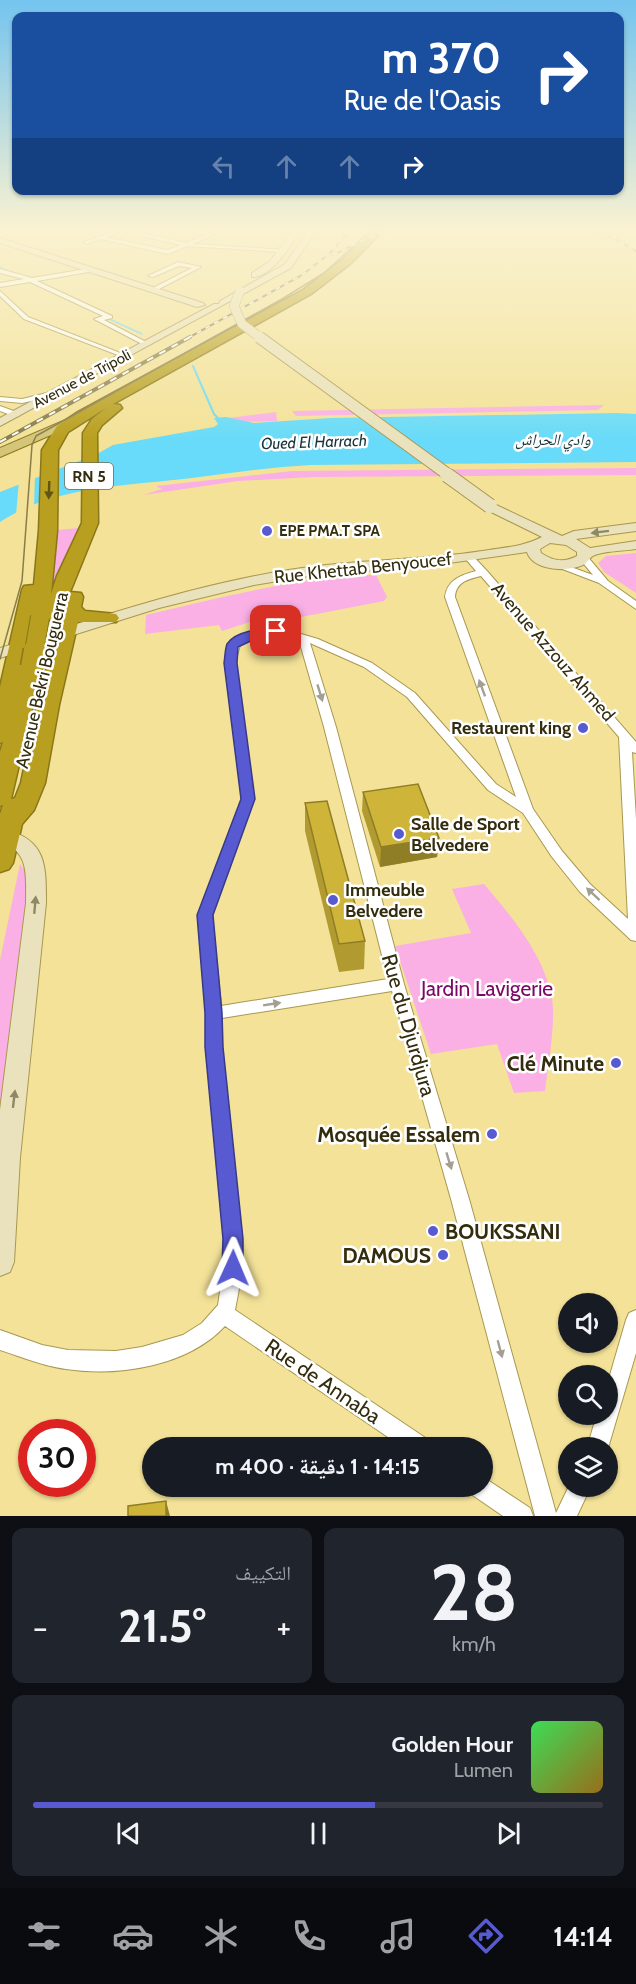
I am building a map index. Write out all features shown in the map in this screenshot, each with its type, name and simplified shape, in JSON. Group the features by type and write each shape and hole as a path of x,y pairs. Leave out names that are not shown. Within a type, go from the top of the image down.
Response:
{"highway":[{"name":"RN 5","path":"50,450 57,436 70,422 293,300"},
{"name":"RN 5","path":"59,620 87,559 89,443 92,429 109,412 300,300"},
{"name":"Avenue Bekri Bouguerra","path":"0,863 39,666 59,620 48,531 50,450"},
{"path":"0,736 13,645 34,600 32,588 39,554 48,531"},
{"path":"13,645 34,641 59,620 79,617 109,618"},
{"path":"9,824 22,810 33,783 59,620"}],"main road":[{"path":"182,300 209,303 216,300"},
{"path":"209,303 214,300"},
{"path":"237,300 234,306 242,324 518,528 534,546 534,555 552,563 574,564 584,556 636,545"},
{"name":"Avenue de Tripoli","path":"0,423 195,318 204,311 209,303"},
{"path":"0,453 70,422"},
{"path":"0,460 29,446 40,446 50,450"},
{"path":"490,506 517,521 578,545 584,556"},
{"name":"Rue Khettab Benyoucef","path":"109,618 254,581 326,569 413,564 474,557 534,546 543,540 636,527"},
{"name":"Rue Khettab Benyoucef","path":"474,557 513,557 552,563"},
{"path":"0,1262 6,1158 36,903 36,869 9,824"}],"street":[{"path":"7,300 26,318 125,356"},
{"path":"74,300 110,317 97,319 146,344"},
{"path":"0,400 30,400 58,392"},
{"path":"0,400 21,412"},
{"path":"0,408 21,412"},
{"path":"584,556 605,583 636,606"},
{"name":"Avenue Azzouz Ahmed","path":"474,557 484,573 636,749"},
{"path":"552,563 605,583"},
{"path":"484,573 461,579 452,588 450,597 527,810 557,854 585,888 636,935"},
{"path":"0,1340 48,1356 70,1360 90,1362 134,1359 156,1355 180,1346 208,1329 224,1314 233,1268 233,1239 214,1047 214,1013 205,915 248,799 230,663 232,645 245,638 267,632 284,632 360,661 399,684 492,787 527,810"},
{"name":"Rue du Djurdjura","path":"303,638 330,727 397,984 460,1199 546,1516"},
{"path":"625,735 636,935"},
{"path":"214,1013 397,984"},
{"name":"Rue de Annaba","path":"224,1314 407,1437"},
{"path":"618,1378 636,1320"},
{"path":"493,1496 522,1516"},
{"path":"566,1516 576,1497"}],"green space":[{"path":"604,405 598,410 296,416 292,411"},
{"path":"276,412 277,421 243,422 228,418"},
{"path":"636,468 636,475 313,477 238,481 143,495 162,489 156,486 293,471"},
{"path":"79,528 46,611 56,530"},
{"path":"636,553 636,593 604,572 598,563 606,556"},
{"path":"347,575 376,575 387,597 384,601 296,618 259,619 222,631 219,625 145,634 146,615 271,587"},
{"path":"20,864 29,877 0,1113 0,960"},
{"name":"Jardin Lavigerie","path":"484,884 525,936 548,982 552,998 553,1019 545,1091 514,1093 497,1044 431,1054 395,946 471,933 452,889"}],"water":[{"name":"وادي الحراش","path":"636,414 636,462 281,467 93,489 45,501 0,522 0,492 97,454 113,445 214,427 218,424 214,418 226,417 254,423 330,418"}],"pier":[{"path":"35,475 34,508 16,515 19,481"}],"building":[{"path":"418,784 439,838 381,847 363,792"},
{"path":"327,801 365,941 339,944 305,803"},
{"path":"166,1501 166,1516 128,1516 128,1506"}],"waterway":[{"path":"69,300 89,309"},
{"path":"107,318 142,334"},
{"path":"193,366 214,414 221,421"}],"tram line":[{"path":"0,659 22,581 32,445 36,436 281,300"}],"railway":[{"path":"188,338 257,300"},
{"path":"0,442 190,337"}],"place":[{"name":"EPE PMA.T SPA","path":"267,531"},
{"name":"Restaurent king","path":"583,728"},
{"name":"Salle de Sport Belvedere","path":"399,834"},
{"name":"Immeuble Belvedere","path":"333,900"},
{"name":"Clé Minute","path":"616,1063"},
{"name":"Mosquée Essalem","path":"492,1134"},
{"name":"BOUKSSANI","path":"433,1231"},
{"name":"DAMOUS","path":"443,1255"}],"route":[{"path":"233,1268 233,1239 214,1047 214,1013 205,915 207,904 248,799 230,663 232,645 257,634 276,631"}],"water label":[{"name":"Oued El Harrach","path":"314,442"}]}
